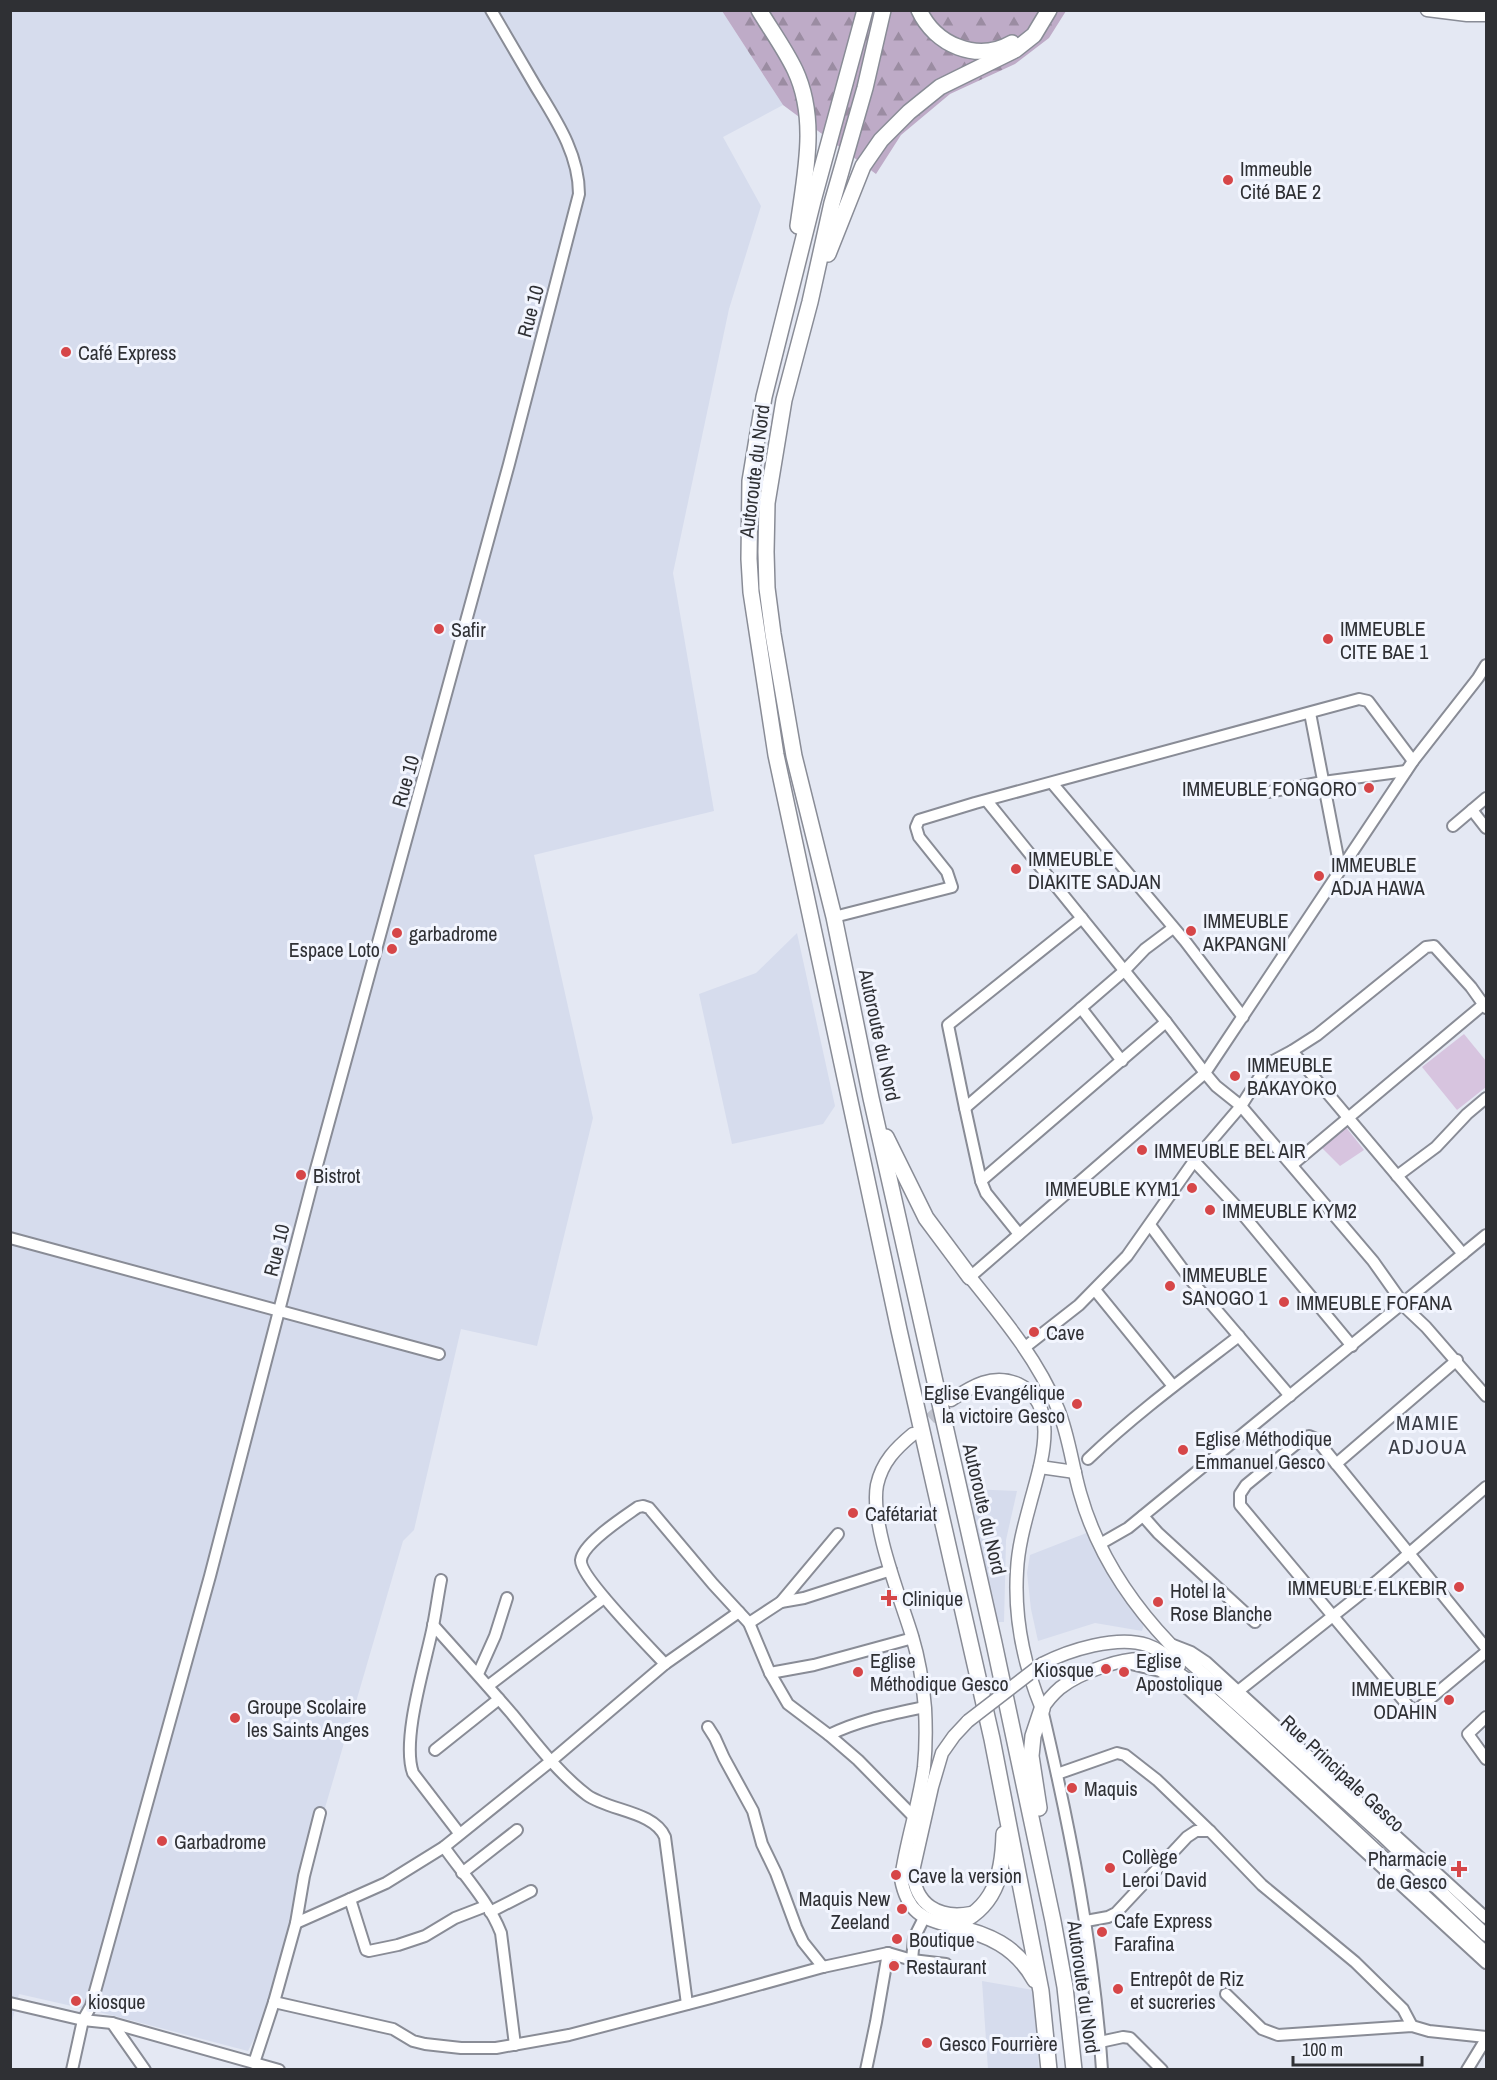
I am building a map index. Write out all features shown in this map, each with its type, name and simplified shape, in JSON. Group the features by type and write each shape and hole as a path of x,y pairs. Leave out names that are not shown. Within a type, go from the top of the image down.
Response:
{"highway":[{"path":"759,10 795,70 806,109 808,162 790,290"},
{"name":"Autoroute du Nord","path":"865,10 790,290 764,397 750,480 749,559 756,638 776,755 810,915 1000,1783 1041,1991 1049,2070"},
{"name":"Autoroute du Nord","path":"883,10 865,88 832,204 775,445 767,503 766,552 773,634 794,756 834,917 871,1098 994,1643 1053,1921 1065,1987 1074,2070"},
{"path":"919,10 930,28 942,39 974,52 998,49 1022,37 1042,10"},
{"path":"810,302 863,166 881,140 909,112 940,87 1015,50 1034,35 1049,10"},
{"path":"871,1098 881,1126 926,1218 969,1277"},
{"path":"1042,1708 1033,1736 1031,1756 1051,1880 1053,1921"},
{"path":"952,1926 967,1920 977,1911 997,1883 1002,1868 1004,1832 1000,1783"},
{"path":"952,1926 993,1938 1008,1948 1029,1968 1041,1991"}],"main road":[{"path":"1427,10 1486,15"},
{"name":"Rue Principale Gesco","path":"969,1277 999,1313 1042,1376 1059,1410 1084,1504 1100,1544 1122,1585 1145,1617 1170,1644 1382,1835 1486,1935"},
{"path":"951,1400 972,1386 992,1380 1008,1380 1026,1388 1035,1396 1041,1407 1044,1435 1040,1467 1018,1550 1017,1598 1026,1666 1042,1708 1060,1688 1089,1672 1144,1659 1164,1665 1176,1672 1232,1717"},
{"path":"913,1434 888,1458 877,1486 876,1507 891,1570 913,1638 925,1707 924,1766 901,1879 910,1905 924,1918 952,1926"},
{"path":"1040,1467 1075,1472"},
{"path":"977,1911 959,1915 937,1911 923,1900 914,1882 913,1871 932,1787 942,1753 954,1736 969,1721 1042,1664 1077,1649 1127,1642 1139,1643 1160,1652 1177,1664 1232,1717"},
{"name":"Rue Principale Gesco","path":"1232,1717 1486,1953"}],"street":[{"name":"Rue 10","path":"72,2070 83,2020 91,2006 210,1576 313,1180 507,471 579,194 579,177 560,128 491,10"},
{"path":"969,1277 1205,1073 1406,771 1486,665"},
{"path":"834,917 952,887 946,872 919,837 916,827 919,820 1310,712 1364,699 1413,761"},
{"path":"1310,712 1340,868"},
{"path":"1268,792 1406,771"},
{"path":"1052,783 1173,928 1243,1017"},
{"path":"1453,826 1486,798"},
{"path":"987,801 1205,1073 1216,1086 1240,1106 1292,1165 1373,1261 1404,1304 1486,1396"},
{"path":"1472,810 1486,828"},
{"path":"1019,1234 997,1207 981,1182 948,1033 949,1023 1082,918"},
{"path":"965,1108 1124,971 1145,949 1173,928"},
{"path":"1024,1348 1058,1323 1095,1290 1127,1256 1194,1161 1240,1106 1266,1067 1317,1035 1430,945 1434,946 1463,977 1485,1006 1292,1165"},
{"path":"1081,1008 1122,1060"},
{"path":"981,1182 1166,1022"},
{"path":"1292,1051 1463,1254"},
{"path":"1397,1176 1436,1147 1467,1114 1486,1098"},
{"path":"1194,1161 1235,1205 1352,1346"},
{"path":"1150,1225 1190,1279 1290,1396"},
{"path":"1100,1544 1122,1533 1404,1304 1486,1234"},
{"path":"10,1238 440,1354"},
{"path":"1095,1290 1173,1386"},
{"path":"1089,1459 1116,1433 1173,1386 1239,1336"},
{"path":"1336,1464 1456,1360"},
{"path":"1309,1436 1316,1439 1409,1554 1443,1593 1486,1650 1419,1708 1414,1709 1409,1707 1240,1505 1239,1494 1246,1485 1302,1439 1309,1436"},
{"path":"1238,1692 1485,1491"},
{"path":"665,1664 604,1598 582,1566 580,1559 587,1548 609,1528 638,1507 643,1506 649,1508 749,1623 770,1673 788,1704 829,1735 880,1781 913,1816"},
{"path":"1143,1516 1158,1533 1256,1622"},
{"path":"749,1623 781,1602 838,1534"},
{"path":"781,1602 804,1598 891,1570"},
{"path":"441,1580 409,1743 409,1763 413,1773 459,1833"},
{"path":"478,1674 495,1636 507,1598"},
{"path":"488,1686 604,1598"},
{"path":"296,1923 386,1883 444,1847 551,1761 665,1664 739,1612"},
{"path":"433,1625 478,1674 551,1761 586,1794 599,1802 656,1824 662,1830 675,1905 687,2004"},
{"path":"770,1673 814,1665 913,1638"},
{"path":"1170,1644 1191,1652 1206,1662 1372,1811 1486,1918"},
{"path":"1120,1663 1160,1671 1189,1690 1486,1963"},
{"path":"435,1750 499,1699"},
{"path":"829,1735 850,1725 876,1717 925,1707"},
{"path":"1042,1708 1086,1921 1101,2042 1102,2070"},
{"path":"1486,1717 1468,1734 1486,1759"},
{"path":"708,1727 753,1811 762,1844 803,1942 822,1967"},
{"path":"1057,1774 1117,1753 1125,1755 1157,1780 1210,1830 1262,1885 1355,1962 1403,2009 1412,2026"},
{"path":"254,2063 296,1923 304,1876 320,1813"},
{"path":"462,1872 517,1830"},
{"path":"1086,1921 1108,1917 1116,1913 1187,1836 1196,1831 1210,1830"},
{"path":"444,1847 488,1909 501,1933 515,2045"},
{"path":"350,1899 366,1950 369,1951 425,1936 455,1918 488,1909 531,1891"},
{"path":"912,1959 914,1938 924,1918"},
{"path":"866,2070 888,1953"},
{"path":"274,2002 393,2029 413,2041 425,2044 496,2048 569,2035 822,1967 888,1953 946,1964"},
{"path":"1226,1994 1262,2029 1278,2035 1412,2026 1429,2031 1486,2038 1467,2070"},
{"path":"10,2003 83,2020 112,2023 279,2070"},
{"path":"112,2023 144,2070"},
{"path":"1101,2042 1123,2037 1130,2038 1161,2070"}],"shaded area":[{"path":"11,11 722,11 783,105 723,137 761,206 729,309 673,573 714,811 534,855 593,1118 537,1346 461,1329 414,1530 403,1541 280,1962 260,2027 248,2051 107,2014 19,1994 11,2025"},
{"path":"797,933 835,1106 823,1124 732,1144 699,994 756,973"},
{"path":"1464,1034 1486,1061 1486,1087 1457,1110 1422,1067"},
{"path":"1345,1126 1364,1150 1340,1166 1321,1147"},
{"path":"969,1489 1017,1491 1006,1540 1004,1622 997,1622"},
{"path":"1089,1532 1144,1624 1142,1631 1095,1623 1038,1641 1031,1609 1027,1573 1030,1555"},
{"path":"982,1981 1033,1990 1039,2069 988,2069"}],"green space":[{"path":"722,11 1066,11 1049,38 1015,64 950,94 901,135 876,174 783,105"}],"tunnel":[{"path":"917,1431 946,1404"}],"place":[{"name":"Immeuble Cité BAE 2","path":"1228,180"},
{"name":"Café Express","path":"66,352"},
{"name":"Safir","path":"439,629"},
{"name":"IMMEUBLE CITE BAE 1","path":"1328,639"},
{"name":"IMMEUBLE FONGORO","path":"1369,788"},
{"name":"IMMEUBLE DIAKITE SADJAN","path":"1016,869"},
{"name":"IMMEUBLE ADJA HAWA","path":"1319,876"},
{"name":"IMMEUBLE AKPANGNI","path":"1191,931"},
{"name":"garbadrome","path":"397,933"},
{"name":"Espace Loto","path":"392,949"},
{"name":"IMMEUBLE BAKAYOKO","path":"1235,1076"},
{"name":"IMMEUBLE BEL AIR","path":"1142,1150"},
{"name":"Bistrot","path":"301,1175"},
{"name":"IMMEUBLE KYM1","path":"1192,1188"},
{"name":"IMMEUBLE KYM2","path":"1210,1210"},
{"name":"IMMEUBLE SANOGO 1","path":"1170,1286"},
{"name":"IMMEUBLE FOFANA","path":"1284,1302"},
{"name":"Cave","path":"1034,1332"},
{"name":"Eglise Evangélique la victoire Gesco","path":"1077,1404"},
{"name":"Eglise Méthodique Emmanuel Gesco","path":"1183,1450"},
{"name":"Cafétariat","path":"853,1513"},
{"name":"IMMEUBLE ELKEBIR","path":"1459,1587"},
{"name":"Clinique","path":"889,1598"},
{"name":"Hotel la Rose Blanche","path":"1158,1602"},
{"name":"Kiosque","path":"1106,1669"},
{"name":"Eglise Méthodique Gesco","path":"858,1672"},
{"name":"Eglise Apostolique","path":"1124,1672"},
{"name":"IMMEUBLE ODAHIN","path":"1449,1700"},
{"name":"Groupe Scolaire les Saints Anges","path":"235,1718"},
{"name":"Maquis","path":"1072,1788"},
{"name":"Garbadrome","path":"162,1841"},
{"name":"Collège Leroi David","path":"1110,1868"},
{"name":"Pharmacie de Gesco","path":"1459,1869"},
{"name":"Cave la version","path":"896,1875"},
{"name":"Maquis New Zeeland","path":"902,1909"},
{"name":"Cafe Express Farafina","path":"1102,1932"},
{"name":"Boutique","path":"897,1939"},
{"name":"Restaurant","path":"894,1966"},
{"name":"Entrepôt de Riz et sucreries","path":"1118,1989"},
{"name":"kiosque","path":"76,2001"},
{"name":"Gesco Fourrière","path":"927,2043"}],"district":[{"name":"MAMIE ADJOUA","path":"1428,1434"}]}
